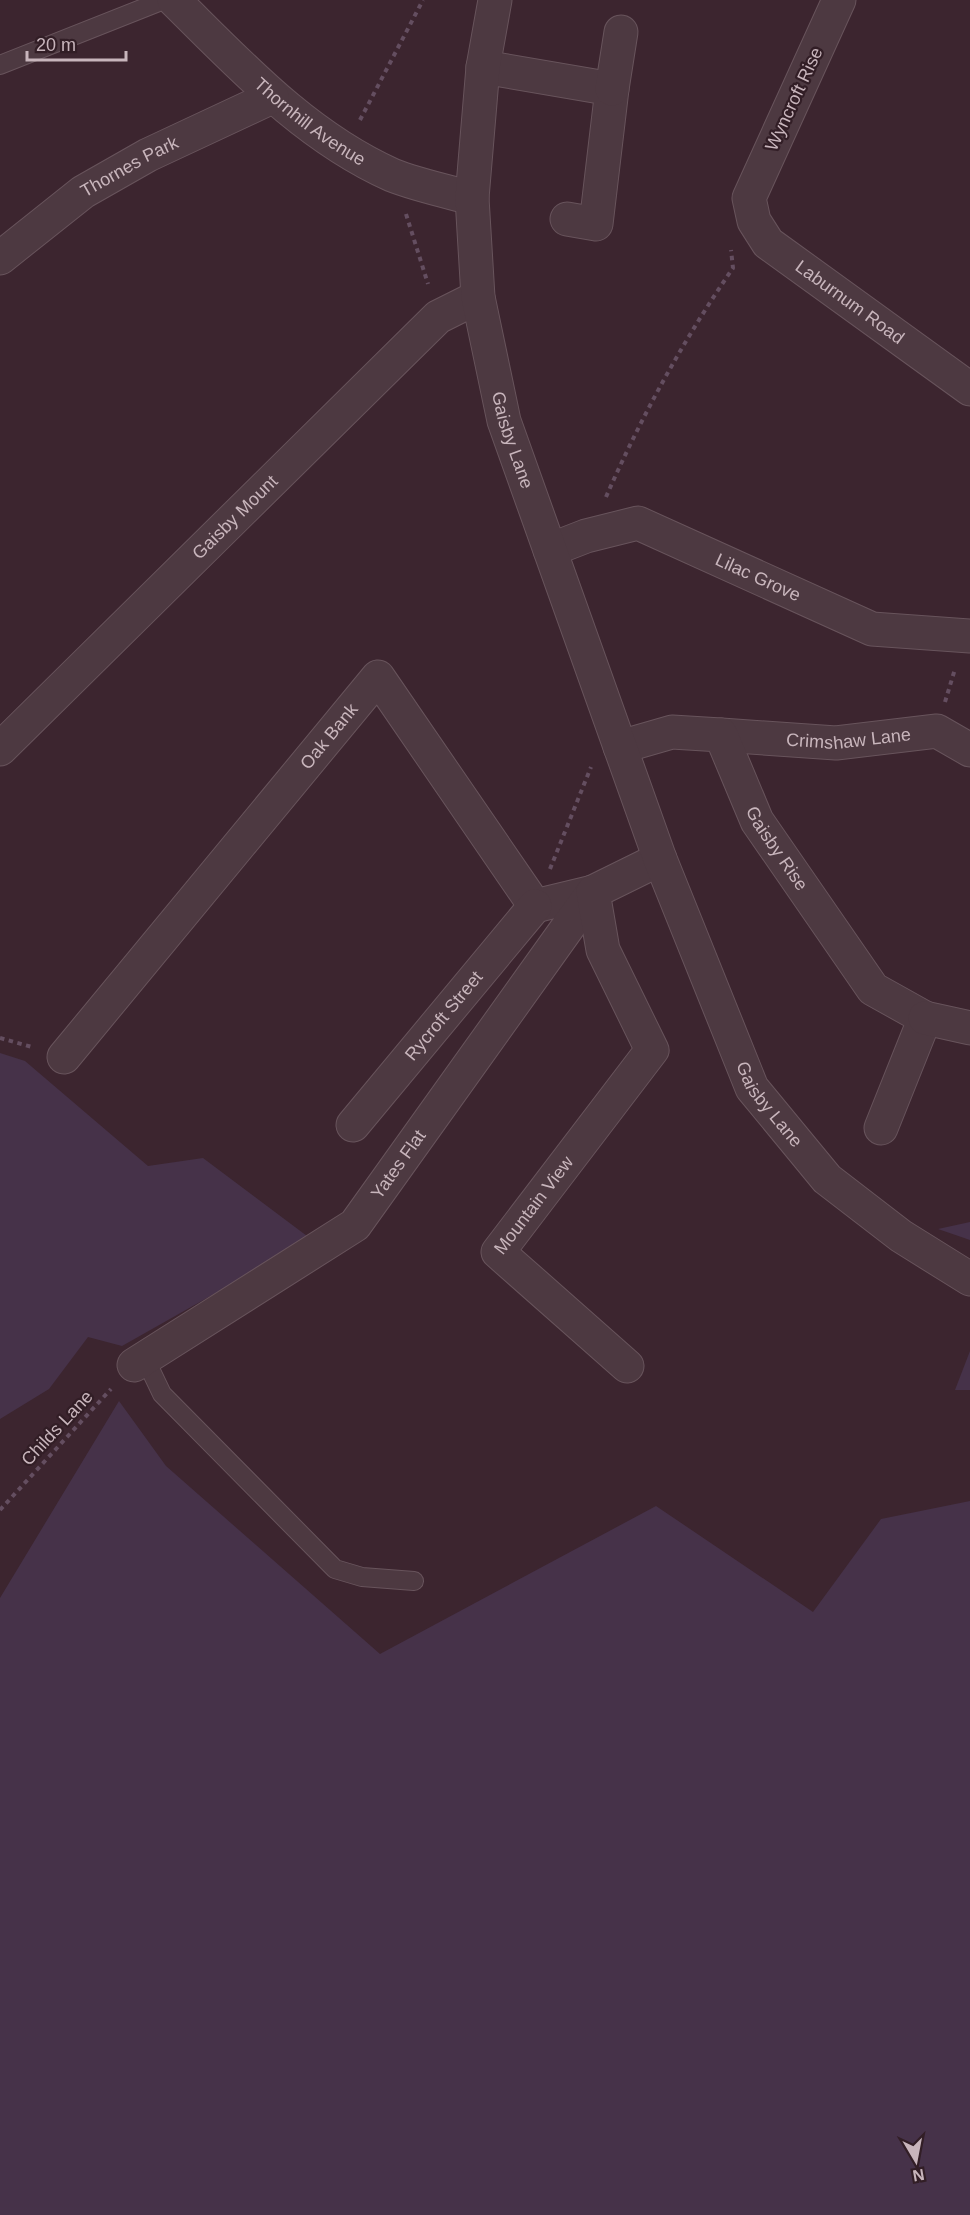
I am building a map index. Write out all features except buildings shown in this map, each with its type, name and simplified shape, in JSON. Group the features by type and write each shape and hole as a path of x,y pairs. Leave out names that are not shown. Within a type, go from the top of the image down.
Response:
{"street":[{"name":"Thornhill Avenue","path":"174,0 272,97 344,150 394,176 472,198"},
{"name":"Gaisby Lane","path":"495,0 483,67 472,198 478,297 504,421 660,859 752,1088 827,1179 902,1236 970,1279"},
{"name":"Wyncroft Rise","path":"749,198 839,0"},
{"path":"567,219 596,224 621,32"},
{"path":"483,67 612,89"},
{"name":"Thornes Park","path":"0,258 83,192 148,155 272,97"},
{"name":"Laburnum Road","path":"749,198 754,221 768,243 970,389"},
{"name":"Gaisby Mount","path":"0,749 438,317 478,297"},
{"name":"Lilac Grove","path":"550,550 586,536 638,523 872,629 967,636"},
{"name":"Oak Bank","path":"64,1057 378,678 536,906"},
{"name":"Crimshaw Lane","path":"721,735 836,743 937,731 970,750"},
{"path":"620,747 672,732 721,735"},
{"name":"Gaisby Rise","path":"721,735 757,821 873,989 925,1018 970,1028"},
{"path":"536,906 593,892 660,859"},
{"name":"Mountain View","path":"593,892 603,950 652,1050 498,1252 627,1366"},
{"name":"Yates Flat","path":"142,1360 355,1225 593,892"},
{"name":"Rycroft Street","path":"353,1125 536,906"},
{"path":"881,1128 925,1018"}],"lane":[{"path":"0,64 165,0"},
{"path":"142,1360 151,1371 162,1394 335,1569 362,1576 414,1581"}],"path":[{"path":"344,150 423,0"},
{"path":"394,176 438,317"},
{"path":"586,536 644,417 706,307 733,268 731,248"},
{"path":"937,731 967,636"},
{"path":"536,906 595,759 620,747"},
{"name":"Childs Lane","path":"0,1510 142,1360"}],"shaded area":[{"path":"0,1053 25,1061 148,1166 203,1158 311,1239 122,1346 88,1337 49,1389 0,1419"},
{"path":"970,1222 970,1240 938,1229"},
{"path":"970,1351 970,1390 955,1390"},
{"path":"119,1401 166,1466 380,1654 656,1506 813,1612 881,1519 970,1501 970,2215 0,2215 0,1598"}]}
